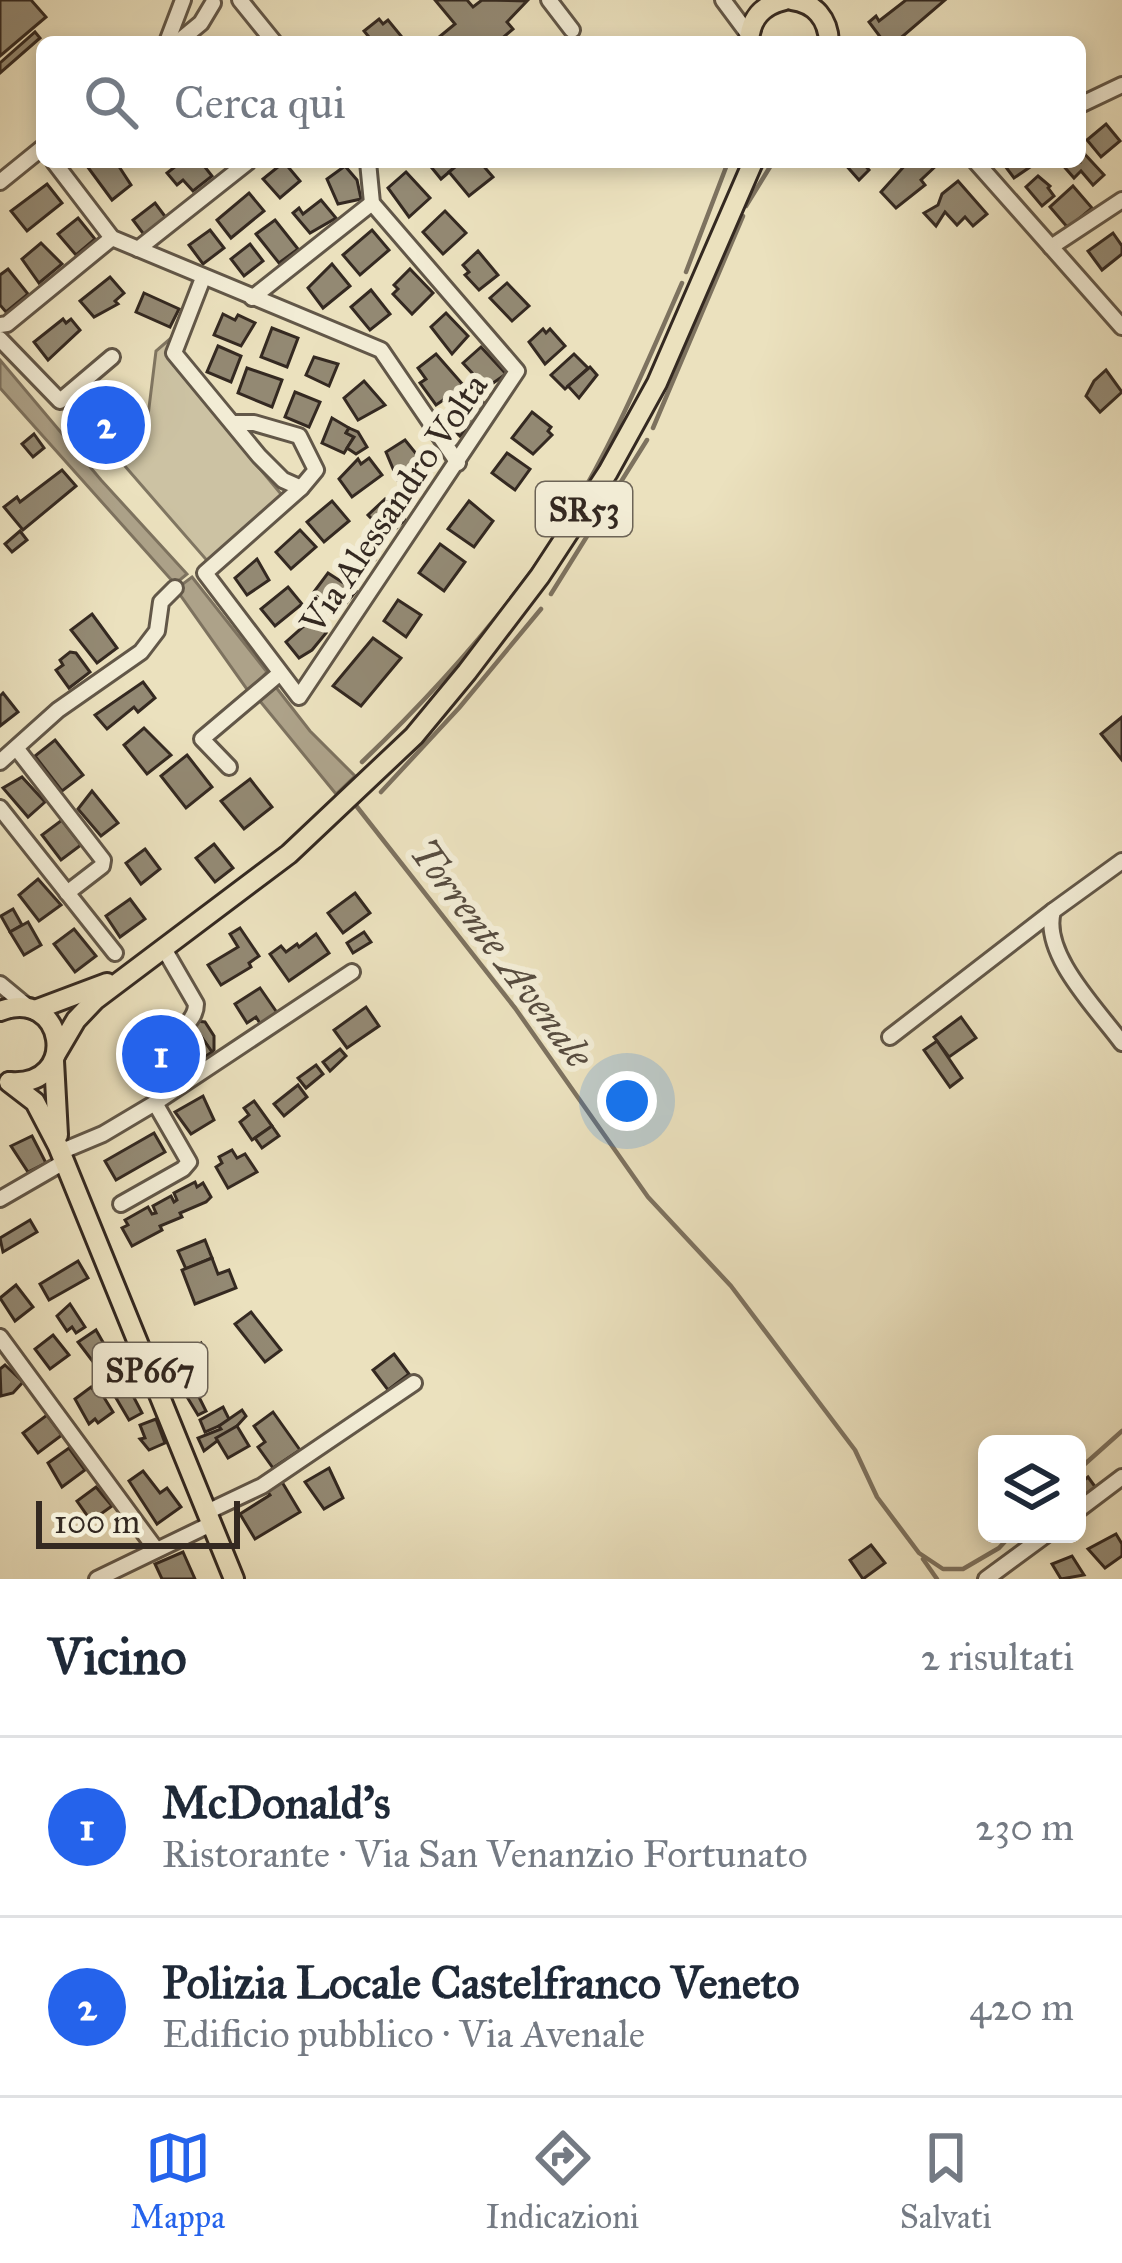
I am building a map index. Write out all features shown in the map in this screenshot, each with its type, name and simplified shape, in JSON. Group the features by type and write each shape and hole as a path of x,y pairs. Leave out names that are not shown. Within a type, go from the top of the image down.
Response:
{"main road":[{"path":"750,36 755,17 785,0 811,6 828,26"},
{"name":"SR53","path":"3,1080 37,1078 82,1012 122,976 259,878 339,809 414,736 467,672 540,576 608,472 657,383 747,168"},
{"name":"SR53","path":"0,1011 16,1006 32,1009 122,976"},
{"path":"32,1009 53,1027 56,1056"},
{"name":"SP667","path":"56,1056 52,1077 61,1153"},
{"name":"SP667","path":"3,1080 35,1102 61,1153 233,1579"}],"street":[{"path":"170,36 186,0 200,5 231,0"},
{"path":"240,0 269,36"},
{"path":"549,0 572,30"},
{"path":"723,0 747,36"},
{"path":"760,0 785,0"},
{"path":"185,36 216,1"},
{"path":"1086,102 1122,85"},
{"path":"0,182 36,153"},
{"path":"59,168 112,238 382,350 458,463"},
{"path":"138,249 240,168"},
{"path":"252,298 372,203 369,168"},
{"path":"981,168 1122,327"},
{"path":"1051,247 1122,200"},
{"name":"Via Alessandro Volta","path":"301,488 205,573 275,678 299,697 517,370 372,203"},
{"path":"0,325 112,238"},
{"path":"203,278 173,353 283,480 301,488 316,470 299,436 254,423 235,423"},
{"path":"0,339 29,374 38,376 60,400 112,357"},
{"path":"0,762 58,710 141,652 157,631 161,602 175,588"},
{"path":"229,767 202,739 275,678"},
{"path":"17,748 103,860 102,866 68,892"},
{"path":"0,808 115,953"},
{"path":"890,1037 1122,860"},
{"path":"1053,911 1051,934 1059,957 1122,1043"},
{"path":"131,1039 157,1043 196,1012 163,947"},
{"path":"0,1199 61,1153 155,1103 352,972"},
{"path":"0,984 32,1009"},
{"path":"121,1204 189,1162 155,1103"},
{"path":"0,1337 155,1548"},
{"path":"97,1579 262,1486 414,1384"},
{"path":"1086,1504 1122,1477"},
{"path":"986,1579 1035,1543"}],"shaded area":[{"path":"178,332 171,362 282,501 210,564 117,457 117,450 147,424 156,351"},
{"path":"0,360 187,574 175,584 0,388"},
{"path":"192,577 267,672 249,692 176,589"},
{"path":"275,686 310,731 355,776 336,794 259,700"}],"building":[{"path":"0,0 31,0 46,17 0,56"},
{"path":"435,0 467,0 473,7 482,0 527,1 507,22 513,29 505,36 440,36 455,24"},
{"path":"906,0 945,0 903,36 880,36 869,22 876,16 879,21"},
{"path":"379,19 383,24 388,20 401,36 368,36 364,31"},
{"path":"35,32 38,36 0,73 0,63"},
{"path":"1106,124 1120,141 1101,157 1087,140"},
{"path":"1086,156 1104,175 1093,185 1081,171 1074,178 1065,168 1086,168"},
{"path":"88,168 120,168 131,185 112,200"},
{"path":"173,168 206,168 212,176 193,191 183,180 177,185 167,173"},
{"path":"277,168 289,168 300,181 280,198 263,179"},
{"path":"347,168 357,180 361,199 338,204 327,179"},
{"path":"432,168 454,168 441,179"},
{"path":"485,168 493,177 469,196 449,172"},
{"path":"848,168 867,168 859,180"},
{"path":"903,168 934,168 921,180 925,185 896,208 881,192"},
{"path":"1006,168 1029,168 1014,178"},
{"path":"406,172 430,198 409,217 388,188"},
{"path":"1038,176 1054,196 1042,206 1026,187"},
{"path":"958,181 987,214 973,226 965,217 957,225 945,212 936,226 924,213 938,205 942,194"},
{"path":"47,184 62,203 27,231 11,211"},
{"path":"1073,186 1092,208 1068,228 1050,207"},
{"path":"249,193 264,211 231,238 217,220"},
{"path":"321,200 336,218 310,233 293,213 299,208 303,214"},
{"path":"155,203 170,223 148,240 133,220"},
{"path":"445,211 466,233 443,254 423,232"},
{"path":"78,218 95,239 76,255 58,234"},
{"path":"275,220 298,249 279,263 256,234"},
{"path":"210,230 224,248 203,264 189,245"},
{"path":"372,230 389,250 360,275 343,255"},
{"path":"1113,233 1122,254 1102,270 1088,251"},
{"path":"41,243 62,264 39,283 22,259"},
{"path":"250,244 263,261 244,276 231,259"},
{"path":"478,251 498,275 479,290 465,275 469,272 463,265"},
{"path":"332,264 350,286 323,308 308,288"},
{"path":"8,269 28,294 6,312 0,305 0,275"},
{"path":"410,269 433,293 412,314 393,294 398,289 394,285"},
{"path":"110,277 124,293 115,301 118,304 94,317 80,301"},
{"path":"507,283 529,306 512,321 490,298"},
{"path":"371,290 390,314 370,330 351,307"},
{"path":"144,293 179,309 170,327 136,312"},
{"path":"446,313 468,336 452,354 431,327"},
{"path":"223,314 255,323 241,346 214,335"},
{"path":"63,319 66,323 71,319 80,330 48,360 34,342"},
{"path":"272,328 298,338 287,367 261,357"},
{"path":"543,329 546,333 550,329 565,346 545,364 529,342"},
{"path":"218,346 241,356 231,382 207,372"},
{"path":"481,347 506,374 486,388 463,363"},
{"path":"436,354 464,386 436,405 420,383 426,379 418,368"},
{"path":"574,354 588,368 565,389 551,375"},
{"path":"314,357 338,364 329,386 306,375"},
{"path":"590,367 597,375 579,398 568,386"},
{"path":"247,368 282,380 272,407 238,393"},
{"path":"1106,370 1122,392 1100,412 1086,396"},
{"path":"364,381 385,405 358,420 344,398"},
{"path":"471,390 488,407 460,436 443,419"},
{"path":"295,392 320,402 309,427 285,417"},
{"path":"117,398 133,419 94,450 78,430"},
{"path":"532,412 551,427 552,435 533,454 512,438"},
{"path":"332,418 354,437 344,453 322,443"},
{"path":"349,428 358,432 367,447 356,454 347,448 354,437 346,433"},
{"path":"34,434 44,448 33,457 22,444"},
{"path":"405,440 431,472 402,490 386,452"},
{"path":"507,453 530,469 515,490 492,473"},
{"path":"369,458 382,475 352,497 339,479 358,459 361,464"},
{"path":"62,470 76,486 23,530 4,507 17,497 20,502"},
{"path":"385,499 405,520 388,536 368,515"},
{"path":"332,501 349,521 324,542 307,522"},
{"path":"469,501 493,521 474,547 448,529"},
{"path":"300,530 316,547 291,569 276,552"},
{"path":"20,531 27,540 12,552 5,544"},
{"path":"361,544 377,557 362,577 345,563"},
{"path":"440,544 465,562 444,591 419,573"},
{"path":"257,559 269,580 247,595 235,578"},
{"path":"328,573 356,591 336,616 313,593"},
{"path":"288,587 302,604 275,626 261,609"},
{"path":"398,600 421,615 406,637 384,621"},
{"path":"92,614 117,648 97,663 71,630"},
{"path":"313,618 326,633 299,658 286,642"},
{"path":"373,638 401,658 361,706 333,686"},
{"path":"70,652 90,672 69,688 56,670"},
{"path":"143,682 155,698 138,712 134,707 107,729 95,715"},
{"path":"3,693 18,712 0,726 0,696"},
{"path":"1122,717 1122,760 1101,734"},
{"path":"144,728 171,755 147,774 124,745"},
{"path":"55,740 83,775 62,791 35,756"},
{"path":"187,755 212,787 186,808 161,776"},
{"path":"22,777 45,802 28,817 3,788"},
{"path":"250,779 272,807 244,829 221,801"},
{"path":"92,791 118,823 101,836 78,809"},
{"path":"62,820 81,845 61,860 42,835"},
{"path":"214,844 233,868 215,882 196,858"},
{"path":"145,849 160,869 141,884 126,863"},
{"path":"38,879 61,905 39,921 19,895"},
{"path":"355,893 370,913 343,933 328,913"},
{"path":"130,899 145,919 120,937 106,916"},
{"path":"13,909 22,925 10,932 1,916"},
{"path":"28,922 41,945 24,955 10,932"},
{"path":"240,928 259,956 249,963 251,967 221,985 208,965 238,947 230,934"},
{"path":"74,929 96,956 75,972 54,944"},
{"path":"364,932 371,942 353,953 347,943"},
{"path":"316,934 329,953 289,981 270,954 281,946 286,952 299,947"},
{"path":"260,988 278,1014 261,1025 256,1017 247,1023 235,1004"},
{"path":"366,1007 379,1026 347,1048 334,1030"},
{"path":"961,1017 976,1038 949,1057 934,1037"},
{"path":"196,1021 205,1022 214,1036 214,1050 198,1032 164,1056 176,1076 166,1077 154,1058 156,1048"},
{"path":"198,1032 212,1052 176,1076 164,1056"},
{"path":"937,1041 962,1078 950,1087 924,1050"},
{"path":"340,1049 346,1056 330,1071 323,1062"},
{"path":"316,1065 323,1074 306,1088 298,1078"},
{"path":"298,1085 307,1097 284,1116 274,1104"},
{"path":"203,1096 214,1120 191,1134 175,1112"},
{"path":"254,1101 272,1126 252,1140 240,1122 249,1115 244,1108"},
{"path":"272,1126 279,1136 262,1148 255,1138"},
{"path":"154,1133 165,1152 116,1180 105,1161"},
{"path":"32,1136 46,1163 28,1172 11,1146"},
{"path":"232,1150 237,1158 245,1154 257,1172 228,1188 216,1167 222,1163 219,1157"},
{"path":"195,1182 197,1187 203,1183 211,1197 132,1246 122,1228 128,1225 125,1220 148,1207 156,1213 153,1206 171,1196 174,1202 174,1193"},
{"path":"30,1220 37,1232 3,1252 0,1238"},
{"path":"205,1240 212,1258 186,1269 178,1251"},
{"path":"212,1258 218,1274 229,1270 236,1288 195,1304 182,1270"},
{"path":"78,1261 88,1278 49,1300 40,1284"},
{"path":"16,1285 33,1307 15,1321 0,1298"},
{"path":"70,1304 85,1327 76,1333 72,1327 67,1331 57,1316"},
{"path":"251,1312 281,1350 265,1362 235,1324"},
{"path":"96,1330 112,1358 97,1367 78,1342"},
{"path":"53,1335 69,1355 50,1369 35,1349"},
{"path":"201,1343 206,1355 197,1359 201,1368 190,1372 183,1356"},
{"path":"394,1354 409,1374 388,1390 373,1370"},
{"path":"186,1362 191,1375 172,1380 168,1370"},
{"path":"5,1365 23,1382 13,1393 1,1396 0,1369"},
{"path":"190,1379 206,1411 198,1415 182,1383"},
{"path":"91,1387 96,1394 100,1391 113,1412 89,1424 75,1399"},
{"path":"130,1390 142,1413 129,1420 116,1398"},
{"path":"223,1407 230,1421 205,1432 200,1420"},
{"path":"242,1410 246,1416 237,1426 204,1451 198,1438 221,1429"},
{"path":"273,1412 300,1450 273,1468 258,1447 265,1442 254,1426"},
{"path":"47,1415 62,1435 38,1453 23,1433"},
{"path":"156,1419 165,1443 149,1450 140,1439 145,1438 140,1425"},
{"path":"237,1426 249,1446 228,1458 216,1438"},
{"path":"69,1448 85,1470 62,1487 48,1463"},
{"path":"329,1468 343,1498 324,1509 305,1482"},
{"path":"143,1471 160,1493 167,1488 181,1507 157,1524 129,1481"},
{"path":"1086,1479 1096,1488 1086,1495"},
{"path":"282,1482 300,1512 255,1539 240,1514"},
{"path":"96,1487 112,1506 91,1521 77,1501"},
{"path":"1116,1534 1122,1556 1105,1568 1088,1549"},
{"path":"871,1545 885,1563 863,1579 850,1560"},
{"path":"183,1552 195,1579 162,1579 155,1564"},
{"path":"1072,1556 1084,1575 1061,1579 1052,1564"}],"waterway":[{"path":"686,272 726,168"},
{"path":"746,206 769,168"},
{"path":"653,428 743,216"},
{"path":"362,762 464,656 554,539 608,446 682,283"},
{"path":"551,594 647,440"},
{"path":"381,792 541,609"},
{"name":"Torrente Avenale","path":"354,803 515,1008 648,1197 731,1286 855,1450 877,1497 919,1553 943,1569 963,1569 1004,1543"},
{"name":"Torrente Avenale","path":"1086,1463 1122,1431"},
{"path":"923,1559 937,1579"}],"place":[{"name":"Polizia Locale Castelfranco Veneto","path":"106,425"},
{"name":"McDonald's","path":"161,1054"}]}
